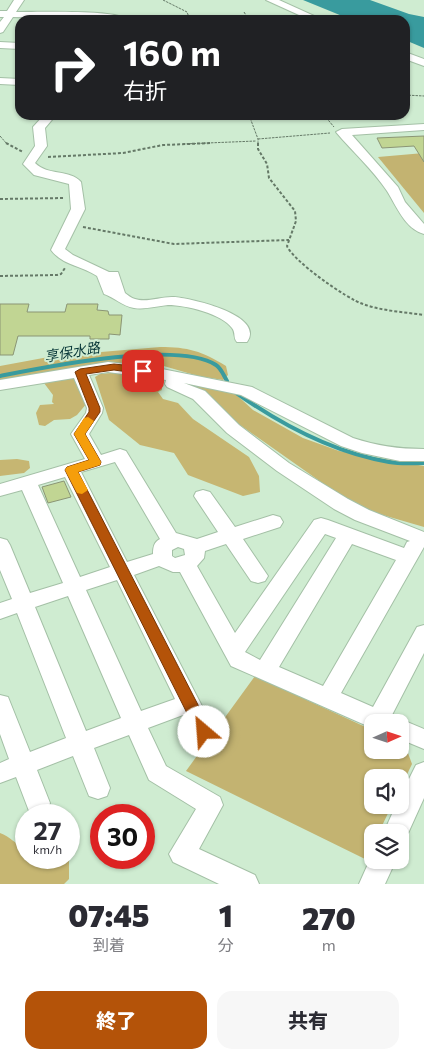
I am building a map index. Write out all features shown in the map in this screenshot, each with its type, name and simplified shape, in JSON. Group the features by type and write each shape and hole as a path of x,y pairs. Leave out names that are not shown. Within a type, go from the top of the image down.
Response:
{"street":[{"path":"0,30 5,14 19,0"},
{"path":"271,0 306,15"},
{"path":"5,14 20,15"},
{"path":"0,45 15,46"},
{"path":"410,57 424,63"},
{"path":"0,80 15,82"},
{"path":"45,120 40,126 38,133 41,145 33,155 30,167 42,174 74,181 78,198 78,209 58,250 70,260 112,274 118,295 128,302 136,304 178,301 224,315 239,324 243,333 242,339"},
{"path":"342,132 424,127"},
{"path":"342,132 388,184 408,214 424,230"},
{"path":"94,267 106,276 109,291"},
{"path":"0,386 114,367 175,376 246,391 347,442 368,449 400,455 424,455"},
{"path":"80,372 95,408 80,434 96,462"},
{"path":"175,376 173,384 199,395 226,424 283,467 354,512 421,539 408,557 327,698"},
{"path":"0,490 120,455 174,565 190,555 230,536 273,522"},
{"path":"71,470 204,732"},
{"path":"28,482 157,773 211,805 182,854 246,884"},
{"path":"203,496 258,576"},
{"path":"237,655 321,525 408,557"},
{"path":"265,671 347,535"},
{"path":"0,545 98,788"},
{"path":"0,611 122,571 167,549"},
{"path":"190,555 237,655 265,671 365,714"},
{"path":"385,714 424,633"},
{"path":"0,773 189,702"},
{"path":"0,704 38,803"},
{"path":"409,733 424,739"},
{"path":"400,824 424,772"},
{"path":"372,884 379,869"}],"path":[{"path":"163,0 187,12 188,15"},
{"path":"410,95 424,96"},
{"path":"251,120 260,153 267,164 268,178 295,211 296,220 289,240 288,250 295,258 356,301 372,307 424,314"},
{"path":"328,120 336,130 342,132"},
{"path":"0,136 13,148 45,157 128,152 163,145 257,140 342,132"},
{"path":"0,199 78,198"},
{"path":"70,224 174,244 289,240"},
{"path":"0,276 57,275 60,274 70,260"}],"shaded area":[{"path":"424,153 424,213 378,157"},
{"path":"160,347 187,349 202,353 226,366 228,375 223,380 198,376 157,364 140,362 120,363 0,382 0,366 54,356"},
{"path":"122,372 143,375 158,381 162,384 162,390 158,392 163,399 178,403 193,419 249,457 259,476 260,492 243,496 188,475 174,453 140,445 109,420 95,377 100,374"},
{"path":"72,378 79,380 87,403 77,415 70,419 54,420 45,426 39,425 36,413 40,405 54,404 52,402 53,395 44,383"},
{"path":"195,384 228,387 253,410 303,438 339,451 424,466 424,527 369,511 348,501 240,425 216,406 210,395 197,388"},
{"path":"17,459 29,461 30,468 24,473 0,476 0,460"},
{"path":"255,676 364,726 364,759 409,759 409,756 412,764 409,770 364,769 364,814 388,814 383,824 364,824 364,859 186,771"},
{"path":"0,833 15,841 15,869 69,869 69,879 64,884 0,884"}],"water":[{"path":"303,0 370,0 409,14 424,17 424,48 410,42 410,15 340,15"}],"building":[{"path":"424,136 424,162 414,146 382,148 377,138"},
{"path":"0,304 29,304 27,312 65,312 67,304 98,304 97,310 108,311 109,315 122,315 120,335 109,334 109,339 90,339 90,336 18,336 13,355 0,355"},
{"path":"64,481 71,497 48,503 42,487"}],"waterway":[{"name":"享保水路","path":"0,376 111,358 173,355 198,358 216,365 227,381"},
{"name":"享保水路","path":"235,392 289,426 348,452 389,462 424,463"}],"slow traffic":[{"path":"82,490 71,470 96,462 80,434 88,421"}],"route":[{"path":"143,371 114,367 80,372 95,408 80,434 96,462 71,470 204,732"}]}
